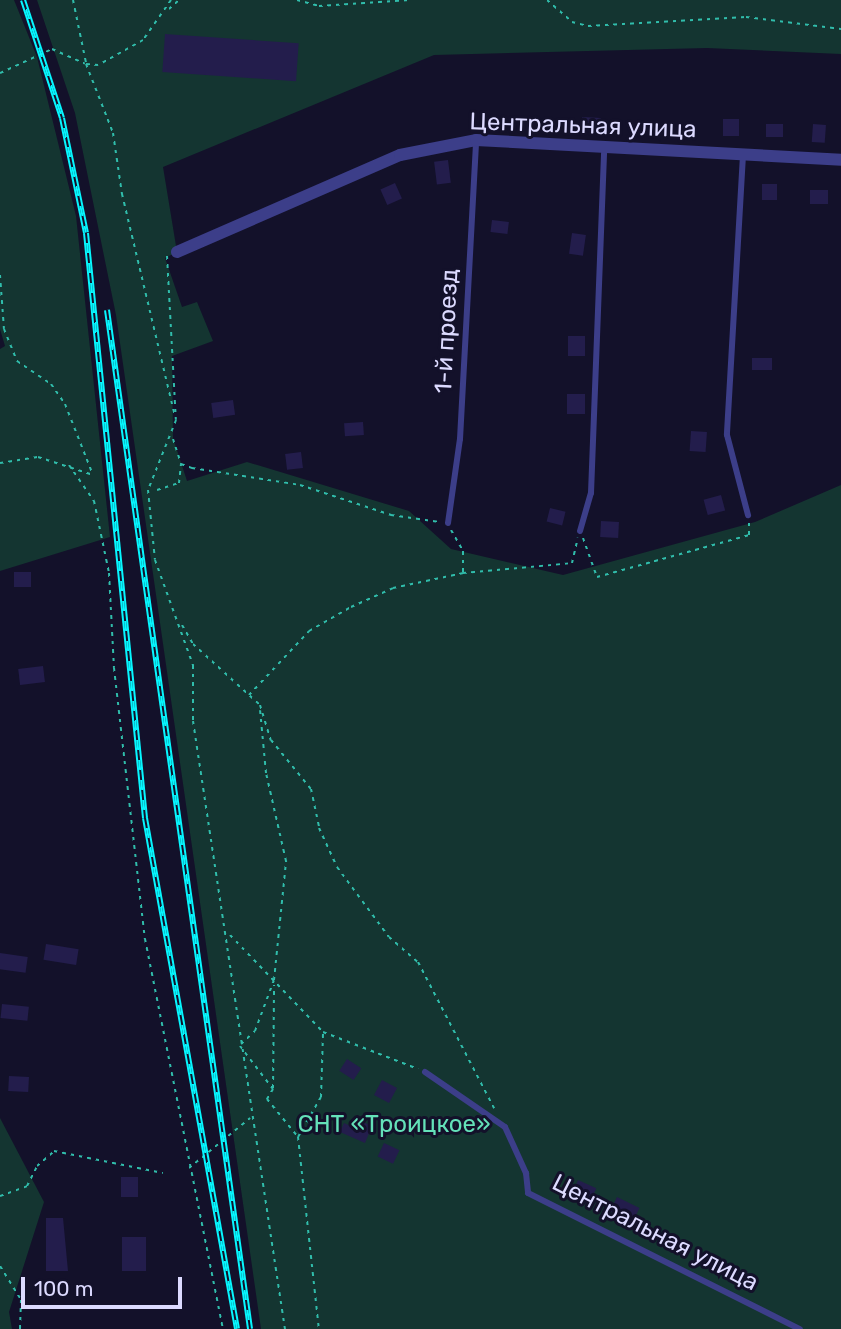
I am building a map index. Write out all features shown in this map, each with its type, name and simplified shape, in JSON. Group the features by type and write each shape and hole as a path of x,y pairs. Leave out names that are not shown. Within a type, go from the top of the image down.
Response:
{"street":[{"name":"Центральная улица","path":"177,252 400,155 476,140 841,160"}],"lane":[{"name":"1-й проезд","path":"448,523 460,439 476,140"},
{"path":"580,531 591,493 604,146"},
{"path":"743,153 727,435 748,515"},
{"path":"425,1072 505,1127"},
{"name":"Центральная улица","path":"505,1127 526,1173 528,1193 800,1329"}],"path":[{"path":"73,0 86,64 113,133 122,194 176,420"},
{"path":"169,9 171,0"},
{"path":"0,73 52,49 86,64 97,65 143,40 179,0"},
{"path":"297,0 319,6 410,0"},
{"path":"547,0 572,22 588,26 746,17 841,29"},
{"path":"177,252 164,257 176,420 173,438 148,490 155,560 179,620 193,665 193,721 229,934 250,1118 285,1329"},
{"path":"0,275 4,329 17,361 51,384 65,404 93,475 38,457 0,463"},
{"path":"157,490 180,483 181,464 173,438"},
{"path":"181,464 300,485 391,515 448,523 463,551 463,573"},
{"path":"69,465 94,501 109,573 114,668 145,939 188,1169 223,1329"},
{"path":"580,531 597,577 750,535 748,515"},
{"path":"249,695 309,631 351,607 393,588 463,573 572,563 580,531"},
{"path":"179,620 193,645 260,705 271,740 311,789 319,828 338,867 389,937 418,962 505,1127"},
{"path":"260,705 266,774 286,861 274,980 273,1089 267,1099 298,1137 319,1329"},
{"path":"229,934 323,1032 425,1072"},
{"path":"240,1046 255,1031 274,980"},
{"path":"298,1137 321,1097 323,1032"},
{"path":"240,1046 273,1089"},
{"path":"188,1169 250,1118"},
{"path":"0,1196 27,1186 37,1166 54,1151 163,1173"},
{"path":"0,1266 21,1300 20,1329"}],"green space":[{"path":"0,0 14,0 37,57 76,216 110,537 0,571 0,349 5,346 0,329"},
{"name":"СНТ «Троицкое»","path":"37,0 841,0 841,54 707,48 434,55 163,167 177,252 165,258 182,307 197,302 213,341 172,356 173,438 187,481 247,462 409,511 451,549 563,575 755,522 841,485 841,1329 261,1329 116,315 75,113"},
{"path":"0,1118 44,1202 9,1312 12,1329 0,1329"}],"building":[{"path":"165,34 299,43 296,81 162,72"},
{"path":"582,117 601,118 600,131 581,130"},
{"path":"723,119 739,119 739,136 723,136"},
{"path":"766,124 783,124 783,137 766,137"},
{"path":"813,124 826,125 825,143 812,142"},
{"path":"448,160 451,183 437,185 434,162"},
{"path":"395,183 402,199 387,205 380,190"},
{"path":"762,184 777,184 777,200 762,200"},
{"path":"810,190 828,190 828,204 810,204"},
{"path":"492,220 509,222 507,234 491,232"},
{"path":"572,233 586,235 583,256 569,254"},
{"path":"568,336 585,336 585,356 568,356"},
{"path":"752,358 772,358 772,370 752,370"},
{"path":"567,394 585,394 585,414 567,414"},
{"path":"233,400 235,415 213,418 211,403"},
{"path":"363,422 364,435 345,436 344,423"},
{"path":"691,431 707,432 706,452 690,451"},
{"path":"301,452 303,468 287,470 285,454"},
{"path":"721,495 725,510 708,515 704,500"},
{"path":"550,508 566,512 562,525 547,522"},
{"path":"601,521 619,522 618,538 600,537"},
{"path":"14,572 31,572 31,587 14,587"},
{"path":"43,666 45,682 20,685 18,669"},
{"path":"46,944 79,949 76,965 43,960"},
{"path":"0,953 28,957 26,973 0,969"},
{"path":"2,1004 29,1007 27,1021 1,1018"},
{"path":"347,1059 361,1068 354,1080 339,1071"},
{"path":"9,1076 29,1077 28,1092 8,1091"},
{"path":"382,1080 397,1088 389,1103 374,1095"},
{"path":"363,1122 372,1126 365,1143 340,1132 344,1123 359,1130"},
{"path":"384,1143 399,1150 393,1164 378,1157"},
{"path":"121,1177 138,1177 138,1197 121,1197"},
{"path":"578,1180 596,1188 590,1203 571,1195"},
{"path":"617,1197 639,1208 632,1222 610,1211"},
{"path":"46,1218 63,1218 68,1271 46,1271"},
{"path":"122,1237 146,1237 146,1271 122,1271"}],"railway":[{"path":"23,0 62,118 86,233 145,818 237,1329"},
{"path":"107,310 250,1329"}]}
